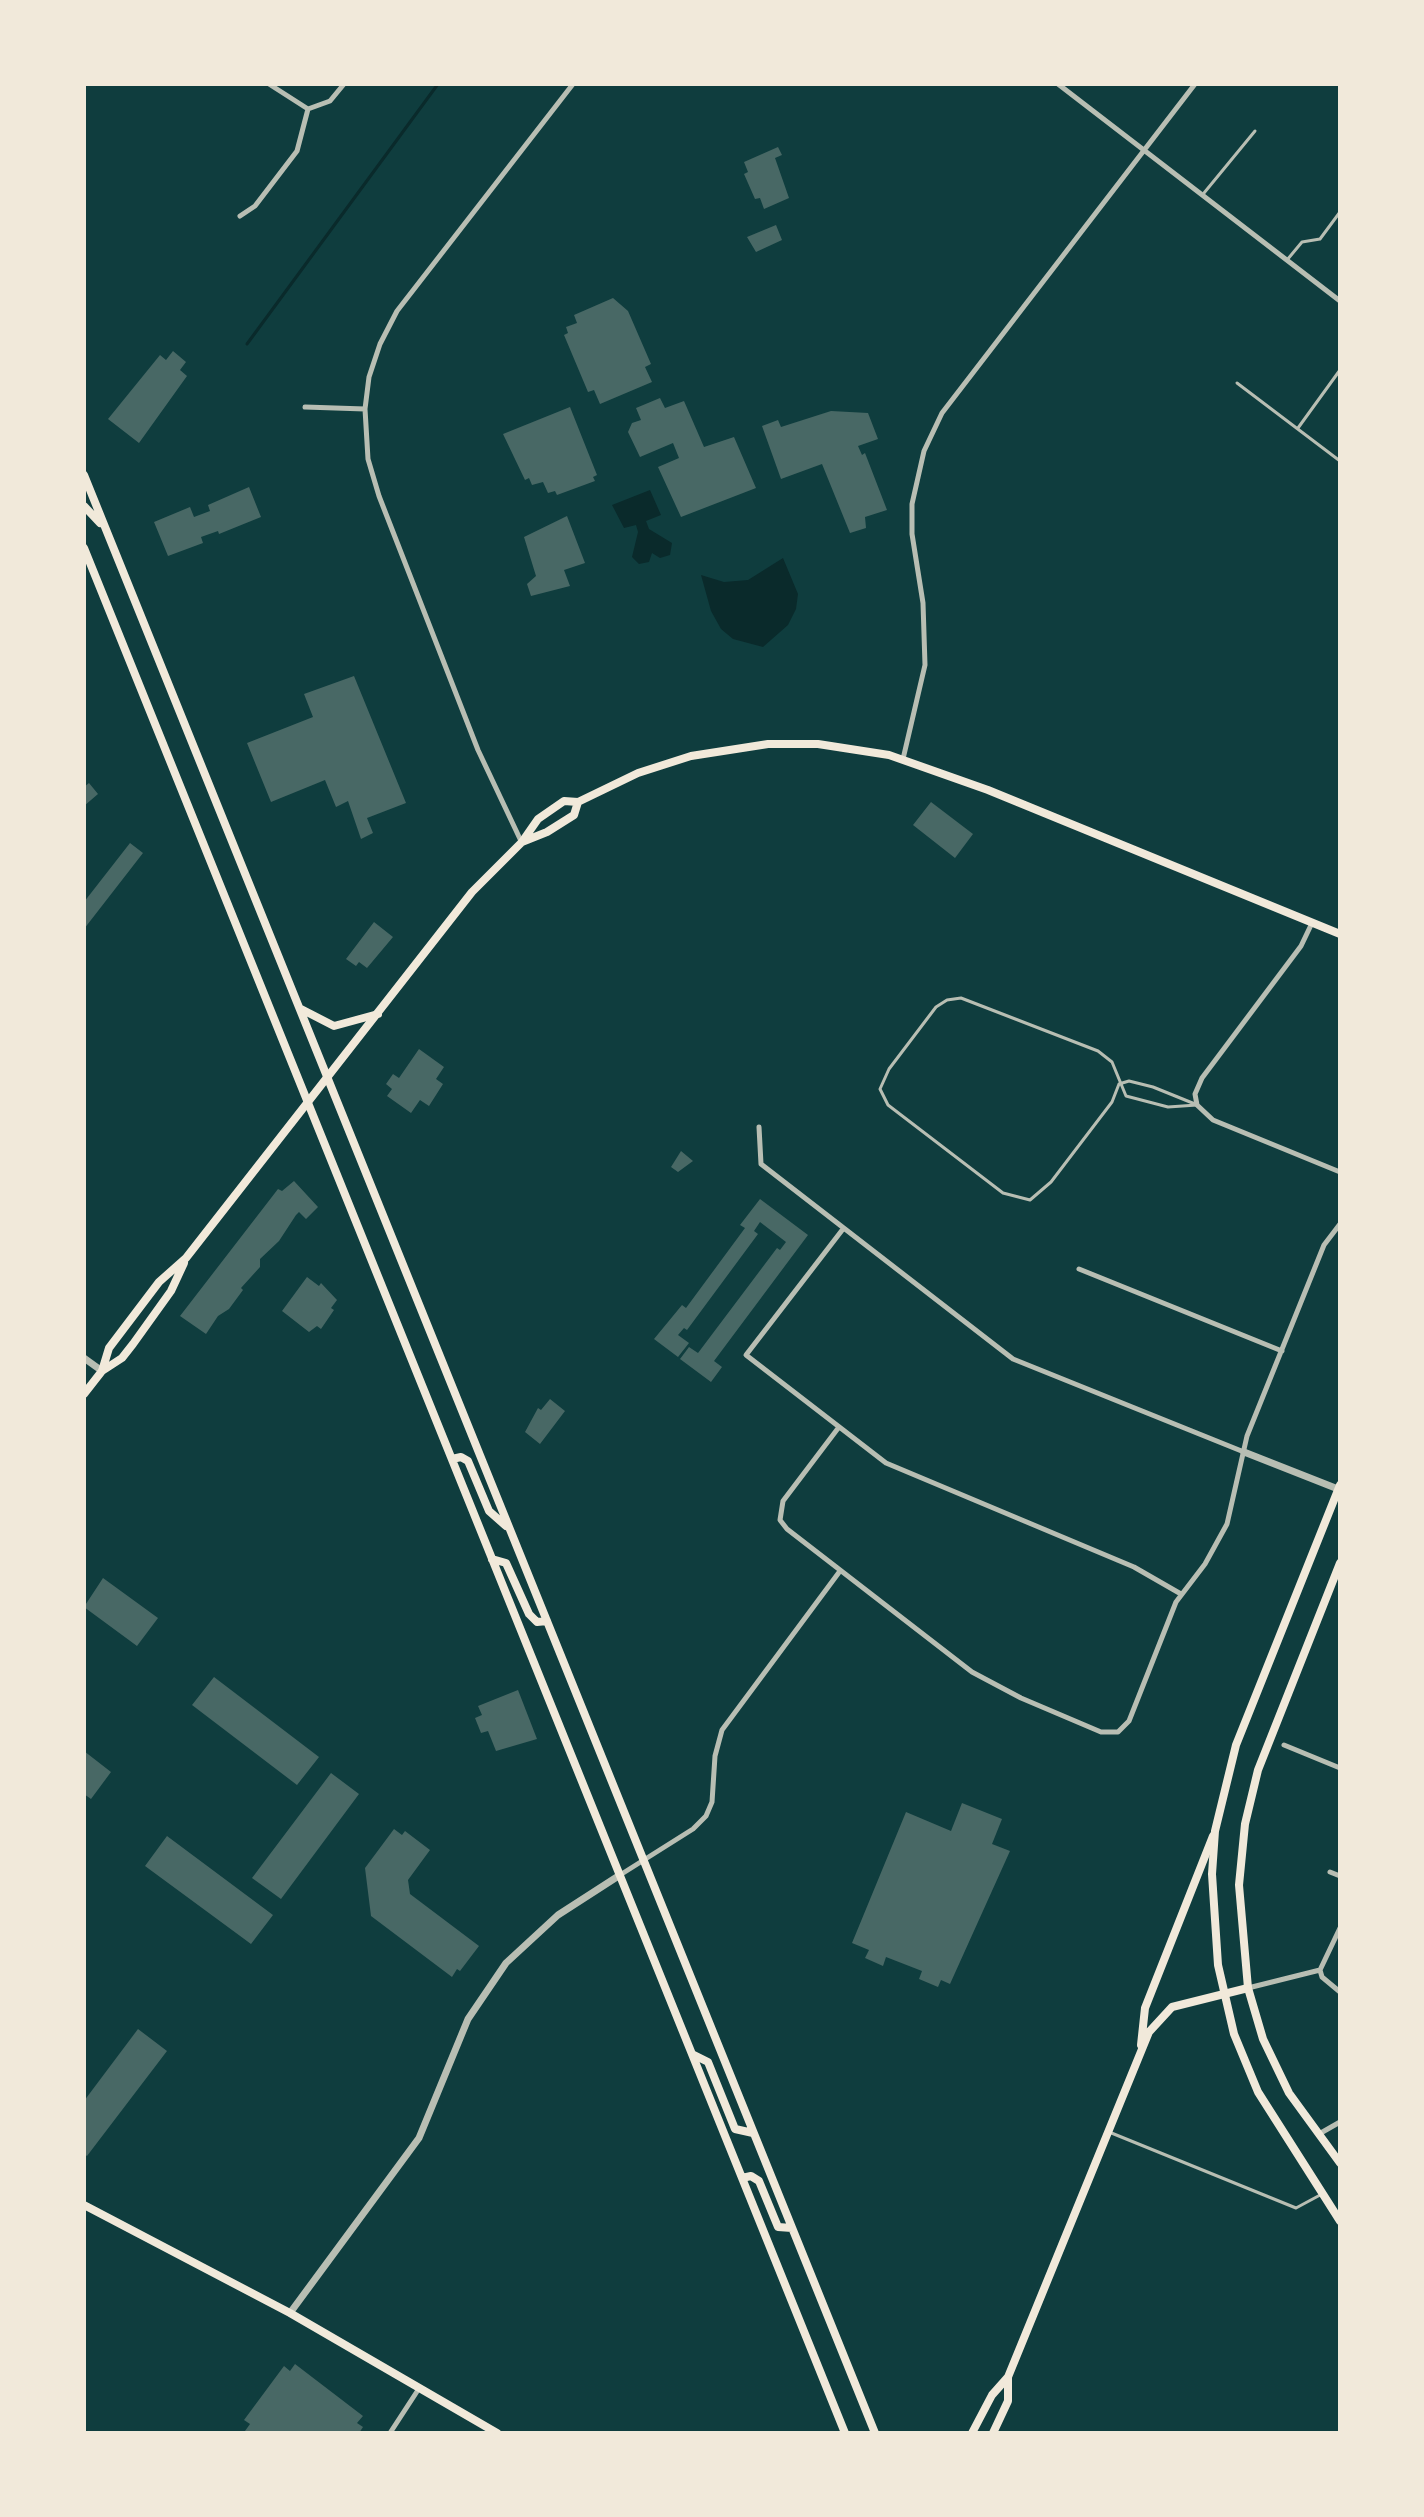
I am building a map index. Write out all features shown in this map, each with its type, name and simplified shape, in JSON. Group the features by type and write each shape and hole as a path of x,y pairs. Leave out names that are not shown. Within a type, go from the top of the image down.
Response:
{"main road":[{"path":"84,475 875,2433"},
{"path":"84,506 103,527"},
{"path":"84,548 845,2433"},
{"path":"102,1371 109,1348 159,1282 186,1258 472,892 547,813 564,801 578,802 663,764 741,747 818,744 903,759 1340,934"},
{"path":"522,842 547,832 574,815 578,802"},
{"path":"300,1008 334,1026 378,1014"},
{"path":"84,1394 102,1371 122,1358 158,1311 186,1258"},
{"path":"452,1459 461,1457 468,1461 489,1511 510,1529"},
{"path":"1140,2049 1145,2008 1215,1831 1236,1745 1339,1487"},
{"path":"492,1559 506,1563 529,1614 537,1622 547,1621"},
{"path":"1340,1563 1269,1739 1249,1802 1239,1885 1248,1988 1263,2039 1289,2093 1340,2163"},
{"path":"1215,1831 1213,1920 1223,1994 1234,2034 1258,2092 1340,2221"},
{"path":"972,2433 992,2395 1008,2377 1149,2032 1172,2007 1248,1988"},
{"path":"693,2054 708,2062 735,2129 753,2133"},
{"path":"742,2178 751,2176 759,2181 778,2227 792,2228"},
{"path":"84,2205 290,2313 418,2390 497,2433"},
{"path":"993,2433 1008,2401 1008,2377"}],"street":[{"path":"269,84 308,109"},
{"path":"308,109 330,101 344,84"},
{"path":"522,842 478,750 379,496 368,459 365,409 369,377 378,349 397,311 573,84"},
{"path":"1058,84 1204,193 1340,301"},
{"path":"903,759 925,665 925,627 912,534 912,504 924,451 942,413 1195,84"},
{"path":"240,216 255,206 297,151 308,109"},
{"path":"305,407 365,409"},
{"path":"1312,923 1301,946 1197,1085 1197,1105 1213,1120 1340,1172"},
{"path":"759,1127 761,1164 1013,1359 1339,1487"},
{"path":"839,1427 783,1501 780,1520 787,1529 958,1662 996,1686 1101,1732 1118,1732 1129,1721 1181,1594 1205,1564 1227,1524 1244,1452 1282,1351 1324,1245 1340,1224"},
{"path":"843,1229 746,1355 886,1463 912,1477 1134,1567 1181,1594"},
{"path":"1079,1269 1282,1351"},
{"path":"84,1358 102,1371"},
{"path":"290,2313 419,2138 468,2019 506,1963 558,1915 693,1829 706,1816 712,1802 715,1756 722,1730 840,1571"},
{"path":"1284,1745 1340,1768"},
{"path":"1330,1872 1340,1876"},
{"path":"1340,1928 1320,1970 1322,1977 1340,1992"},
{"path":"1248,1988 1320,1970"},
{"path":"1319,2134 1340,2122"},
{"path":"390,2433 418,2390"}],"lane":[{"path":"1204,193 1255,131"},
{"path":"1287,260 1302,242 1320,239 1340,212"},
{"path":"1298,428 1340,370"},
{"path":"1237,383 1340,461"},
{"path":"1119,1084 1112,1102 1051,1182 1030,1200 1003,1193 888,1105 880,1089 889,1069 936,1007 947,1000 961,998 1098,1051 1112,1062 1126,1096 1168,1107 1197,1105"},
{"path":"1119,1084 1129,1081 1153,1087 1197,1105"},
{"path":"1107,2131 1296,2208 1322,2194"}],"water":[{"path":"650,490 661,515 646,521 649,529 672,543 670,555 660,558 652,553 649,562 639,564 632,557 638,532 636,525 624,528 612,505"},
{"path":"783,558 798,594 796,609 788,625 763,647 733,639 721,629 711,611 701,575 724,582 748,580"}],"building":[{"path":"778,147 782,155 775,158 789,198 764,209 760,198 755,199 744,174 748,172 744,162"},
{"path":"776,225 782,240 756,252 747,237"},
{"path":"613,298 628,311 651,364 645,367 652,382 600,404 594,390 588,392 564,335 568,333 566,327 577,323 574,315"},
{"path":"173,351 186,362 180,370 187,376 139,443 108,419 160,355 166,360"},
{"path":"660,398 665,408 684,401 704,447 734,437 756,488 681,517 658,467 679,458 673,443 640,457 628,432 632,423 641,420 636,408"},
{"path":"570,407 597,475 593,477 595,481 557,495 555,491 548,493 543,482 532,485 529,478 525,480 503,434"},
{"path":"831,411 868,413 878,439 858,446 862,455 865,453 887,510 865,517 866,528 850,533 822,464 781,479 762,426 778,420 781,427"},
{"path":"249,487 261,517 219,534 218,531 201,537 203,543 168,556 154,522 190,507 194,517 210,511 208,505"},
{"path":"567,516 585,563 564,570 570,586 531,596 527,584 536,576 524,537"},
{"path":"354,676 406,803 367,818 373,833 361,839 348,801 336,807 325,780 271,802 247,743 313,717 304,694"},
{"path":"89,783 98,794 84,806 84,787"},
{"path":"931,802 973,834 955,858 913,825"},
{"path":"130,843 143,853 84,929 84,902"},
{"path":"374,922 393,937 367,968 359,962 356,966 346,959"},
{"path":"419,1049 444,1067 436,1079 443,1084 429,1106 420,1100 411,1113 387,1096 392,1089 386,1084 393,1074 399,1078"},
{"path":"681,1151 693,1161 678,1172 671,1167"},
{"path":"294,1181 318,1207 306,1219 299,1212 296,1215 279,1241 260,1259 260,1267 241,1288 243,1290 229,1309 218,1316 206,1334 180,1316 278,1189 282,1191"},
{"path":"760,1199 808,1235 714,1361 722,1367 711,1382 680,1359 689,1347 698,1353 777,1248 780,1250 786,1242 760,1222 754,1231 758,1234 687,1330 684,1328 678,1335 689,1343 678,1357 654,1339 682,1305 686,1308 745,1228 740,1225"},
{"path":"307,1277 319,1286 321,1283 337,1300 321,1329 317,1326 309,1332 282,1311"},
{"path":"550,1399 565,1411 540,1444 525,1432 538,1408 541,1410"},
{"path":"103,1578 158,1618 137,1646 84,1607"},
{"path":"214,1677 319,1757 297,1785 192,1705"},
{"path":"518,1690 537,1739 496,1751 488,1731 481,1733 475,1718 482,1715 478,1706"},
{"path":"84,1751 111,1772 91,1799 84,1794"},
{"path":"331,1773 359,1794 281,1899 252,1878"},
{"path":"962,1803 1002,1819 992,1844 1010,1851 950,1984 941,1980 938,1987 919,1979 922,1971 886,1957 883,1966 865,1958 869,1950 852,1943 906,1812 951,1831"},
{"path":"394,1829 402,1835 405,1831 430,1850 408,1880 410,1894 479,1946 452,1977 371,1916 365,1868"},
{"path":"167,1836 273,1915 251,1944 145,1866"},
{"path":"138,2029 167,2051 87,2156 84,2154 84,2101"},
{"path":"295,2364 363,2416 357,2423 363,2427 359,2433 245,2431 250,2424 244,2420 284,2366 290,2371"}],"waterway":[{"path":"247,344 438,84"}]}
